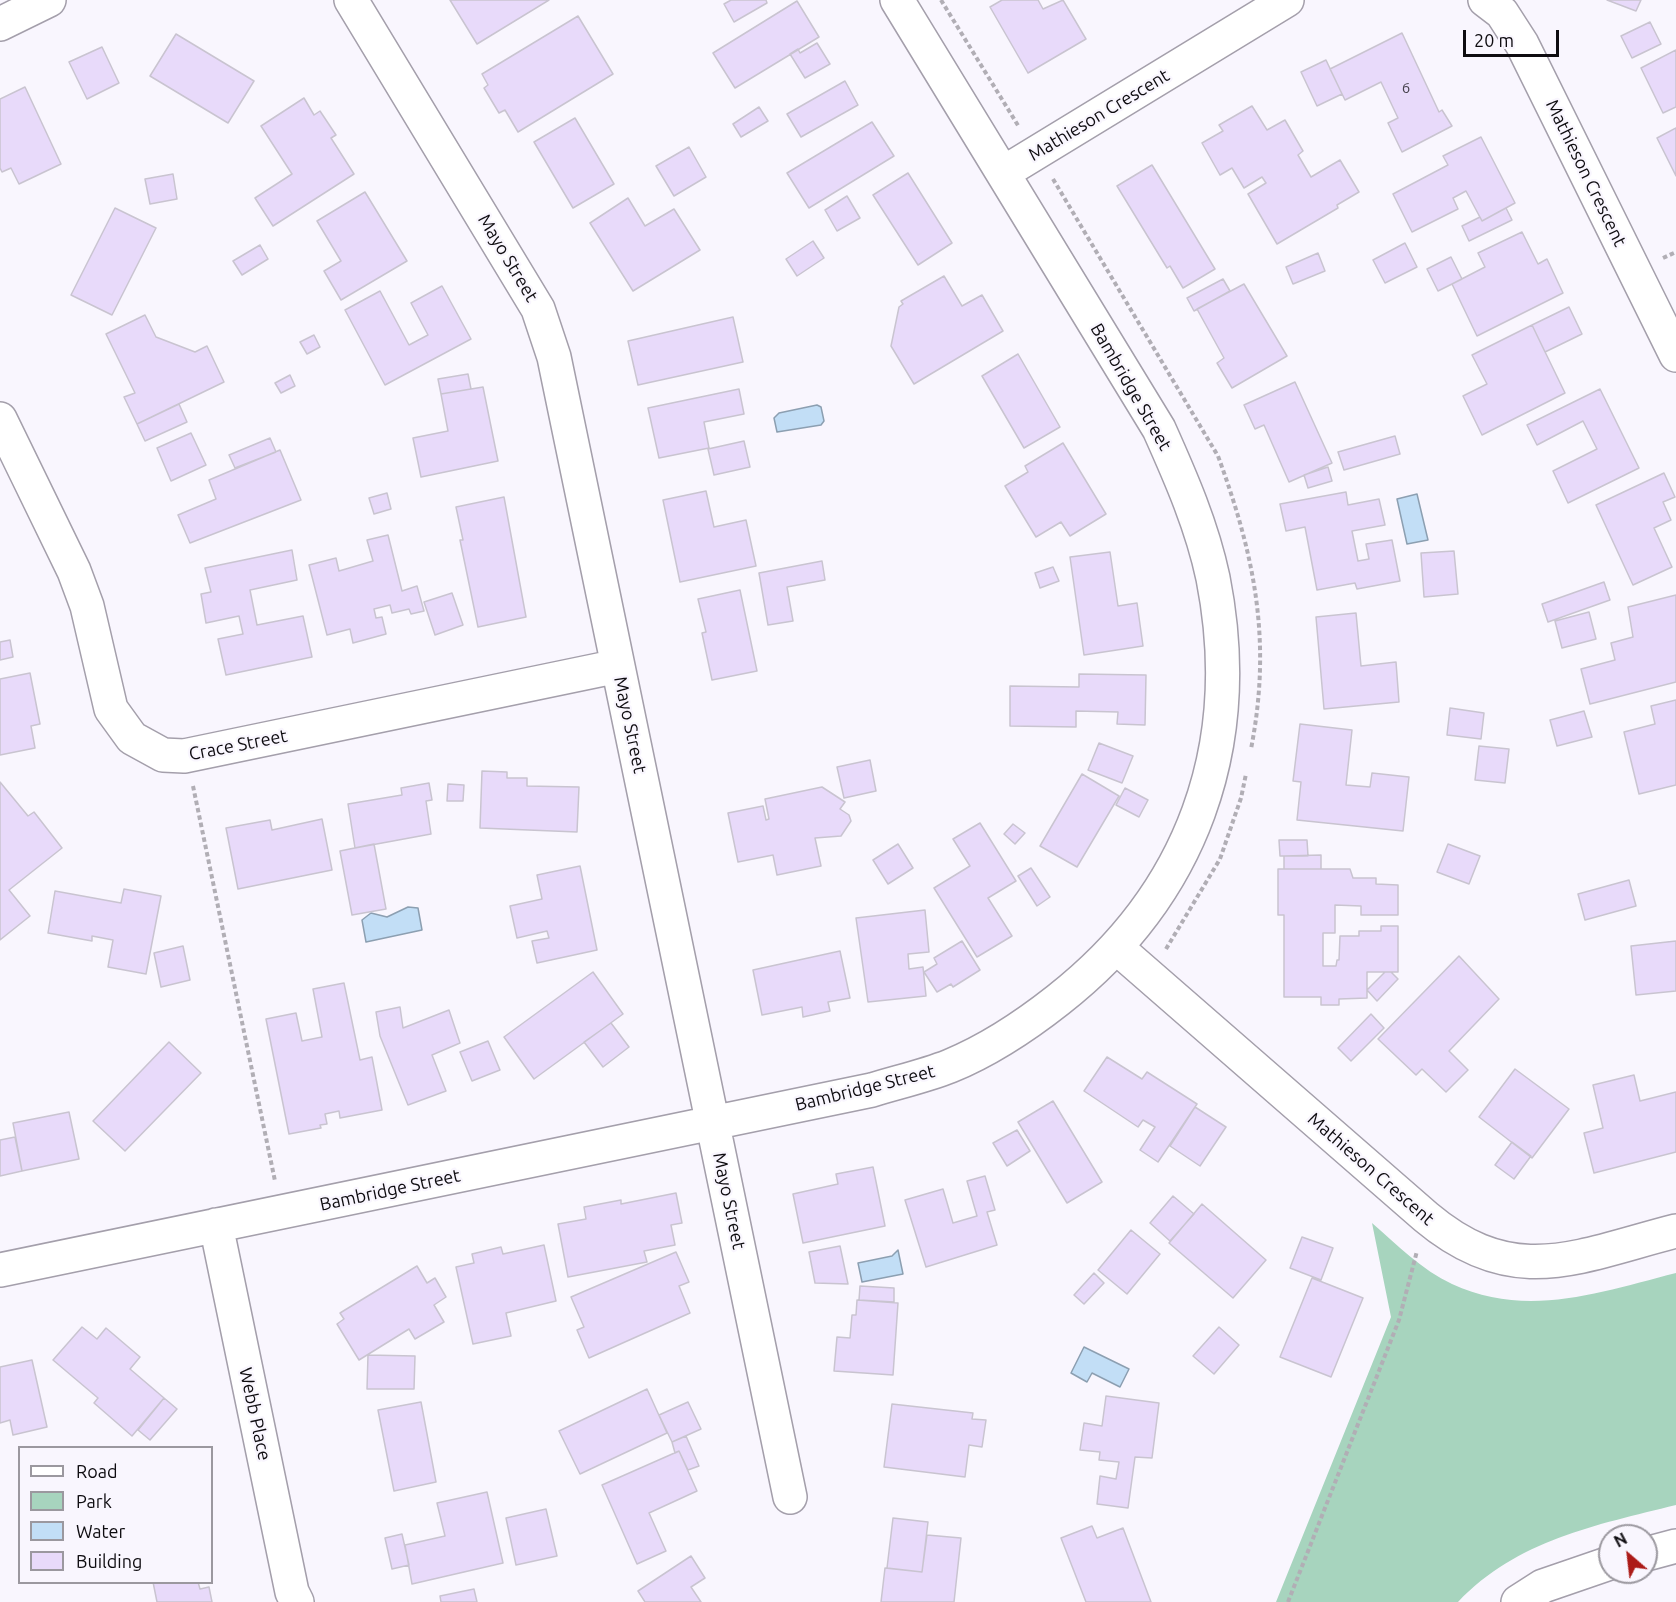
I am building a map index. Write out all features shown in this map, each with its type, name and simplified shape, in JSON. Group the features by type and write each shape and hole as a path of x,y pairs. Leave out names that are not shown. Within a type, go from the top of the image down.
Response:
{"street":[{"path":"0,24 49,0"},
{"name":"Mayo Street","path":"351,0 538,309 554,357 790,1497"},
{"name":"Bambridge Street","path":"0,1270 872,1090 951,1066 1022,1028 1087,977 1138,923 1176,866 1203,801 1219,730 1222,655 1213,578 1192,502 1159,429 897,0"},
{"name":"Mathieson Crescent","path":"1003,173 1287,0"},
{"name":"Mathieson Crescent","path":"1485,0 1502,13 1522,44 1676,355"},
{"name":"Crace Street","path":"0,419 74,572 87,606 111,709 132,738 163,755 186,756 618,666"},
{"name":"Mathieson Crescent","path":"1116,947 1426,1217 1474,1249 1513,1262 1551,1263 1676,1231"},
{"name":"Webb Place","path":"216,1225 292,1592 297,1602"},
{"path":"1658,1551 1676,1546"},
{"path":"1518,1602 1544,1586 1598,1567"}],"path":[{"path":"941,0 1218,456 1236,506 1255,580 1261,630 1259,709 1250,754"},
{"path":"186,756 281,1212"},
{"path":"1146,974 1161,957 1220,859 1241,798 1248,765"},
{"path":"1288,1602 1400,1320 1426,1217"}],"green space":[{"path":"1372,1223 1430,1272 1452,1284 1480,1294 1508,1300 1564,1299 1620,1288 1676,1273 1676,1505 1598,1524 1532,1549 1481,1581 1458,1602 1276,1602 1391,1317"}],"water":[{"path":"817,405 821,407 824,421 821,425 777,432 774,418 779,413"},
{"path":"1417,494 1428,540 1407,544 1397,499"},
{"path":"408,907 418,908 422,930 366,942 362,920 371,913 387,917"},
{"path":"898,1250 903,1274 862,1282 858,1263 892,1256"},
{"path":"1084,1347 1129,1369 1120,1387 1092,1373 1087,1382 1071,1373"}],"building":[{"path":"450,0 549,0 477,44"},
{"path":"731,0 766,0 767,3 734,22 724,4"},
{"path":"1002,0 1038,0 1043,9 1063,0 1086,39 1028,73 990,7"},
{"path":"1607,0 1641,0 1636,11"},
{"path":"797,1 819,37 735,88 713,53"},
{"path":"578,16 613,74 518,132 505,110 499,113 484,88 488,85 482,74"},
{"path":"1650,22 1661,44 1632,58 1621,36"},
{"path":"1402,33 1439,112 1442,110 1452,126 1402,152 1388,123 1398,118 1381,82 1345,100 1330,69"},
{"path":"176,34 254,81 228,123 150,76"},
{"path":"817,43 830,64 805,78 790,54 798,49 800,53"},
{"path":"102,47 119,83 87,99 69,62"},
{"path":"1676,50 1676,107 1663,113 1641,68"},
{"path":"1326,60 1342,94 1317,106 1301,72"},
{"path":"845,81 858,105 801,137 787,114"},
{"path":"25,87 61,164 19,184 11,168 2,172 0,168 0,99"},
{"path":"304,98 314,115 320,111 336,135 331,138 354,174 273,226 255,198 292,174 261,126"},
{"path":"1252,106 1267,130 1285,120 1303,151 1298,155 1311,177 1340,160 1359,192 1337,205 1338,208 1277,244 1248,194 1266,183 1262,177 1244,188 1232,168 1220,175 1202,143 1223,131 1219,125"},
{"path":"759,107 768,121 741,137 733,124"},
{"path":"575,118 614,184 573,208 534,142"},
{"path":"872,122 894,156 809,208 787,173"},
{"path":"1676,128 1676,176 1657,138"},
{"path":"1481,137 1515,203 1482,221 1466,191 1453,198 1458,209 1412,232 1393,194 1448,165 1443,156"},
{"path":"689,147 706,177 674,196 656,166"},
{"path":"1152,165 1215,269 1183,288 1170,266 1167,268 1117,186"},
{"path":"908,173 952,243 918,265 873,195"},
{"path":"173,174 177,199 150,204 145,179"},
{"path":"365,192 407,261 341,300 324,271 341,261 317,221"},
{"path":"847,196 860,218 837,231 825,210"},
{"path":"628,198 645,226 674,209 700,250 633,291 590,223"},
{"path":"115,208 156,228 112,315 71,295"},
{"path":"1506,208 1512,220 1469,241 1462,226 1480,217 1482,221"},
{"path":"1522,232 1538,264 1547,259 1563,293 1477,336 1452,284 1485,267 1478,253"},
{"path":"813,241 824,258 797,276 786,259"},
{"path":"1405,243 1417,267 1385,283 1373,260"},
{"path":"260,245 268,259 242,275 233,261"},
{"path":"1318,253 1325,271 1293,284 1286,267"},
{"path":"1451,257 1462,279 1438,291 1427,269"},
{"path":"944,276 962,306 982,295 1003,331 914,384 891,346 899,307 903,304 901,301"},
{"path":"1223,279 1230,291 1194,311 1187,298"},
{"path":"1244,284 1287,356 1232,388 1217,363 1224,358 1197,309"},
{"path":"442,286 471,339 385,385 345,310 380,291 409,345 428,335 411,303"},
{"path":"1569,307 1582,334 1545,352 1532,325"},
{"path":"145,315 156,337 195,352 207,346 224,382 137,424 124,397 135,393 106,334"},
{"path":"733,317 743,362 638,385 628,341"},
{"path":"1532,325 1565,393 1482,435 1463,396 1487,384 1472,355"},
{"path":"314,335 320,347 307,354 300,342"},
{"path":"1018,354 1060,427 1024,448 982,376"},
{"path":"468,374 471,389 441,394 438,379"},
{"path":"290,375 295,386 281,393 275,383"},
{"path":"1295,382 1332,463 1289,482 1264,425 1255,429 1244,405"},
{"path":"483,387 498,461 421,477 413,438 448,431 441,394"},
{"path":"739,389 744,414 704,422 709,448 659,458 648,408"},
{"path":"1600,389 1639,468 1568,503 1553,471 1597,449 1583,421 1537,445 1527,425"},
{"path":"179,404 187,422 145,441 137,424"},
{"path":"191,433 206,465 171,481 157,448"},
{"path":"1395,436 1400,454 1344,470 1338,452"},
{"path":"270,438 276,452 235,468 229,455"},
{"path":"744,441 750,467 714,475 708,449"},
{"path":"1063,443 1106,514 1070,536 1061,522 1036,537 1005,486 1028,472 1025,466"},
{"path":"280,450 301,500 190,543 178,515 216,499 209,480"},
{"path":"1328,467 1332,481 1308,488 1304,475"},
{"path":"1664,473 1675,497 1663,502 1671,520 1654,528 1672,567 1633,585 1596,505"},
{"path":"706,491 714,527 746,520 756,566 680,582 663,500"},
{"path":"1346,492 1348,505 1379,499 1385,525 1352,531 1358,561 1369,559 1366,544 1392,540 1400,581 1357,589 1355,583 1317,590 1305,527 1286,531 1280,504"},
{"path":"387,493 391,509 374,514 369,498"},
{"path":"504,497 526,617 478,627 460,540 463,540 456,507"},
{"path":"388,535 402,591 417,586 424,611 411,614 409,609 392,613 390,605 374,609 376,618 382,617 386,634 353,643 350,629 327,635 309,565 336,558 339,571 373,561 367,540"},
{"path":"292,550 297,580 250,590 257,625 303,616 312,657 226,675 218,639 243,634 239,616 206,623 201,594 211,592 205,568"},
{"path":"1454,551 1458,594 1424,597 1421,553"},
{"path":"1110,552 1118,606 1137,603 1143,646 1084,655 1070,557"},
{"path":"822,561 825,580 787,587 793,621 768,625 759,573"},
{"path":"1053,567 1059,581 1040,588 1035,573"},
{"path":"1604,582 1610,600 1548,622 1542,604"},
{"path":"740,590 757,671 712,680 702,633 706,632 698,599"},
{"path":"452,593 463,625 435,635 424,602"},
{"path":"1676,595 1676,682 1590,704 1581,669 1615,660 1611,643 1633,637 1628,607"},
{"path":"1589,612 1596,639 1562,648 1555,621"},
{"path":"1356,613 1361,666 1396,662 1399,702 1324,709 1316,617"},
{"path":"10,640 13,657 0,660 0,642"},
{"path":"30,673 40,724 31,726 35,748 0,755 0,679"},
{"path":"1079,674 1146,675 1145,725 1117,724 1118,712 1076,711 1076,727 1010,726 1010,686 1079,687"},
{"path":"1676,700 1676,785 1639,794 1624,732 1655,724 1651,706"},
{"path":"1450,708 1484,713 1481,739 1447,735"},
{"path":"1584,711 1592,737 1557,746 1550,720"},
{"path":"1300,724 1352,730 1346,785 1370,787 1372,773 1409,777 1403,831 1297,820 1301,782 1293,781"},
{"path":"1099,743 1133,756 1122,783 1088,770"},
{"path":"1479,746 1509,749 1505,783 1475,780"},
{"path":"870,760 876,791 844,798 837,767"},
{"path":"482,771 507,772 507,778 527,778 527,786 579,787 577,832 480,828"},
{"path":"1082,774 1119,796 1077,867 1040,846"},
{"path":"0,782 28,816 34,812 62,848 9,890 30,916 0,940"},
{"path":"429,783 432,800 426,801 431,834 355,848 348,804 402,795 401,788"},
{"path":"448,784 464,785 463,801 447,801"},
{"path":"822,787 845,802 840,809 849,815 851,821 841,836 815,838 821,866 777,875 773,855 738,862 728,813 763,806 766,820 769,819 765,799"},
{"path":"1125,788 1148,800 1139,817 1116,805"},
{"path":"322,819 332,870 238,889 226,828 270,820 272,830"},
{"path":"980,823 1016,881 988,898 1012,936 977,957 934,888 970,866 953,839"},
{"path":"1013,824 1025,833 1015,844 1004,834"},
{"path":"1279,840 1307,840 1308,856 1280,856"},
{"path":"374,844 386,909 352,915 340,851"},
{"path":"898,844 913,868 888,884 873,860"},
{"path":"1448,844 1480,856 1469,884 1437,872"},
{"path":"1321,855 1321,869 1284,869 1284,856"},
{"path":"580,866 597,950 537,963 532,941 549,938 547,931 517,938 510,906 542,899 537,875"},
{"path":"1031,868 1050,897 1037,906 1018,876"},
{"path":"1278,869 1350,869 1353,878 1376,878 1376,884 1398,885 1398,915 1361,915 1361,906 1335,905 1335,933 1323,933 1323,966 1336,966 1339,960 1340,936 1359,936 1359,931 1381,931 1381,926 1398,926 1398,972 1367,972 1367,998 1339,999 1339,1005 1321,1005 1321,997 1284,997 1284,915 1278,915"},
{"path":"1629,880 1636,906 1585,920 1578,894"},
{"path":"124,889 161,896 146,974 108,967 113,940 92,936 92,941 48,933 55,891 121,903"},
{"path":"925,910 929,952 908,954 909,969 923,967 926,996 868,1002 856,918"},
{"path":"962,941 980,970 953,987 951,984 937,992 924,972 937,964 934,958"},
{"path":"1676,941 1676,991 1636,995 1631,946"},
{"path":"183,946 190,980 161,987 154,953"},
{"path":"840,951 850,998 828,1002 830,1011 803,1017 802,1007 762,1015 753,970"},
{"path":"1459,956 1499,999 1449,1051 1468,1070 1446,1092 1422,1069 1416,1075 1378,1039"},
{"path":"593,972 623,1014 534,1079 504,1037"},
{"path":"1385,972 1391,972 1398,979 1377,1001 1367,990"},
{"path":"344,983 360,1060 372,1057 382,1110 340,1118 339,1111 325,1114 327,1124 320,1125 321,1128 289,1134 266,1019 296,1013 302,1041 322,1037 313,989"},
{"path":"400,1007 403,1028 449,1010 460,1043 432,1055 446,1091 408,1105 380,1036 376,1012"},
{"path":"1371,1014 1384,1028 1351,1061 1338,1048"},
{"path":"611,1023 629,1047 603,1067 584,1042"},
{"path":"488,1041 500,1070 472,1081 460,1052"},
{"path":"169,1042 201,1073 125,1151 93,1121"},
{"path":"1107,1057 1142,1079 1147,1072 1197,1104 1158,1162 1140,1150 1155,1127 1143,1120 1138,1127 1084,1091"},
{"path":"1515,1069 1569,1109 1532,1158 1479,1117"},
{"path":"1634,1075 1640,1101 1676,1092 1676,1152 1594,1173 1584,1133 1603,1128 1593,1085"},
{"path":"1053,1101 1102,1182 1067,1203 1018,1122"},
{"path":"1195,1107 1226,1127 1200,1166 1170,1146"},
{"path":"69,1112 79,1159 22,1171 13,1123"},
{"path":"1017,1130 1030,1151 1007,1166 993,1143"},
{"path":"15,1137 22,1171 0,1176 0,1140"},
{"path":"1512,1142 1531,1156 1514,1179 1495,1165"},
{"path":"873,1167 885,1226 803,1243 793,1194 838,1184 836,1174"},
{"path":"985,1176 995,1210 987,1212 997,1245 926,1267 905,1200 943,1189 953,1223 977,1216 967,1181"},
{"path":"676,1193 682,1223 671,1225 675,1245 644,1251 647,1262 568,1277 558,1224 586,1219 584,1207 621,1200 621,1204"},
{"path":"1173,1196 1194,1214 1170,1241 1150,1223"},
{"path":"1202,1204 1266,1260 1233,1298 1169,1243"},
{"path":"1131,1230 1160,1254 1127,1294 1098,1270"},
{"path":"1302,1237 1333,1248 1321,1280 1290,1268"},
{"path":"544,1245 556,1301 506,1313 511,1336 473,1344 456,1267 474,1263 472,1254 501,1247 503,1254"},
{"path":"840,1246 848,1284 815,1283 809,1252"},
{"path":"676,1252 689,1282 679,1286 690,1313 589,1358 577,1330 584,1327 571,1297"},
{"path":"417,1266 427,1283 435,1278 446,1297 434,1305 444,1322 415,1339 409,1329 359,1360 337,1324 344,1319 340,1313"},
{"path":"1094,1273 1104,1283 1084,1304 1074,1295"},
{"path":"1312,1278 1363,1298 1331,1377 1280,1357"},
{"path":"860,1286 894,1288 894,1302 859,1300"},
{"path":"857,1300 898,1303 893,1375 834,1371 837,1337 850,1338 852,1315 856,1315"},
{"path":"82,1327 97,1339 106,1328 140,1357 130,1369 164,1398 132,1436 94,1403 98,1398 53,1360"},
{"path":"1219,1327 1239,1345 1214,1374 1193,1356"},
{"path":"368,1355 415,1356 414,1389 367,1389"},
{"path":"32,1360 47,1427 13,1435 10,1420 0,1423 0,1367"},
{"path":"647,1389 667,1433 580,1474 559,1431"},
{"path":"1106,1396 1159,1403 1152,1458 1135,1457 1128,1508 1097,1504 1100,1476 1116,1479 1119,1462 1099,1460 1100,1452 1080,1450 1084,1423 1102,1426"},
{"path":"164,1398 177,1409 150,1440 138,1430"},
{"path":"421,1402 436,1482 394,1491 378,1410"},
{"path":"688,1402 701,1429 672,1442 659,1415"},
{"path":"892,1404 973,1413 972,1419 986,1420 982,1447 969,1445 965,1477 884,1467"},
{"path":"686,1436 699,1466 688,1470 679,1451 675,1453 672,1442"},
{"path":"679,1451 697,1491 649,1513 666,1551 637,1564 602,1485"},
{"path":"487,1492 503,1563 412,1584 405,1545 445,1536 437,1503"},
{"path":"546,1509 557,1556 516,1565 506,1518"},
{"path":"893,1518 928,1522 922,1572 887,1568"},
{"path":"1092,1526 1097,1538 1123,1528 1151,1602 1086,1602 1061,1538"},
{"path":"402,1534 409,1565 392,1569 385,1538"},
{"path":"927,1535 961,1538 954,1602 881,1602 885,1568 922,1572"},
{"path":"691,1556 705,1578 691,1587 701,1602 645,1602 638,1591"},
{"path":"153,1584 199,1584 200,1589 209,1587 212,1602 157,1602"},
{"path":"474,1589 477,1602 441,1602 440,1596"}]}
